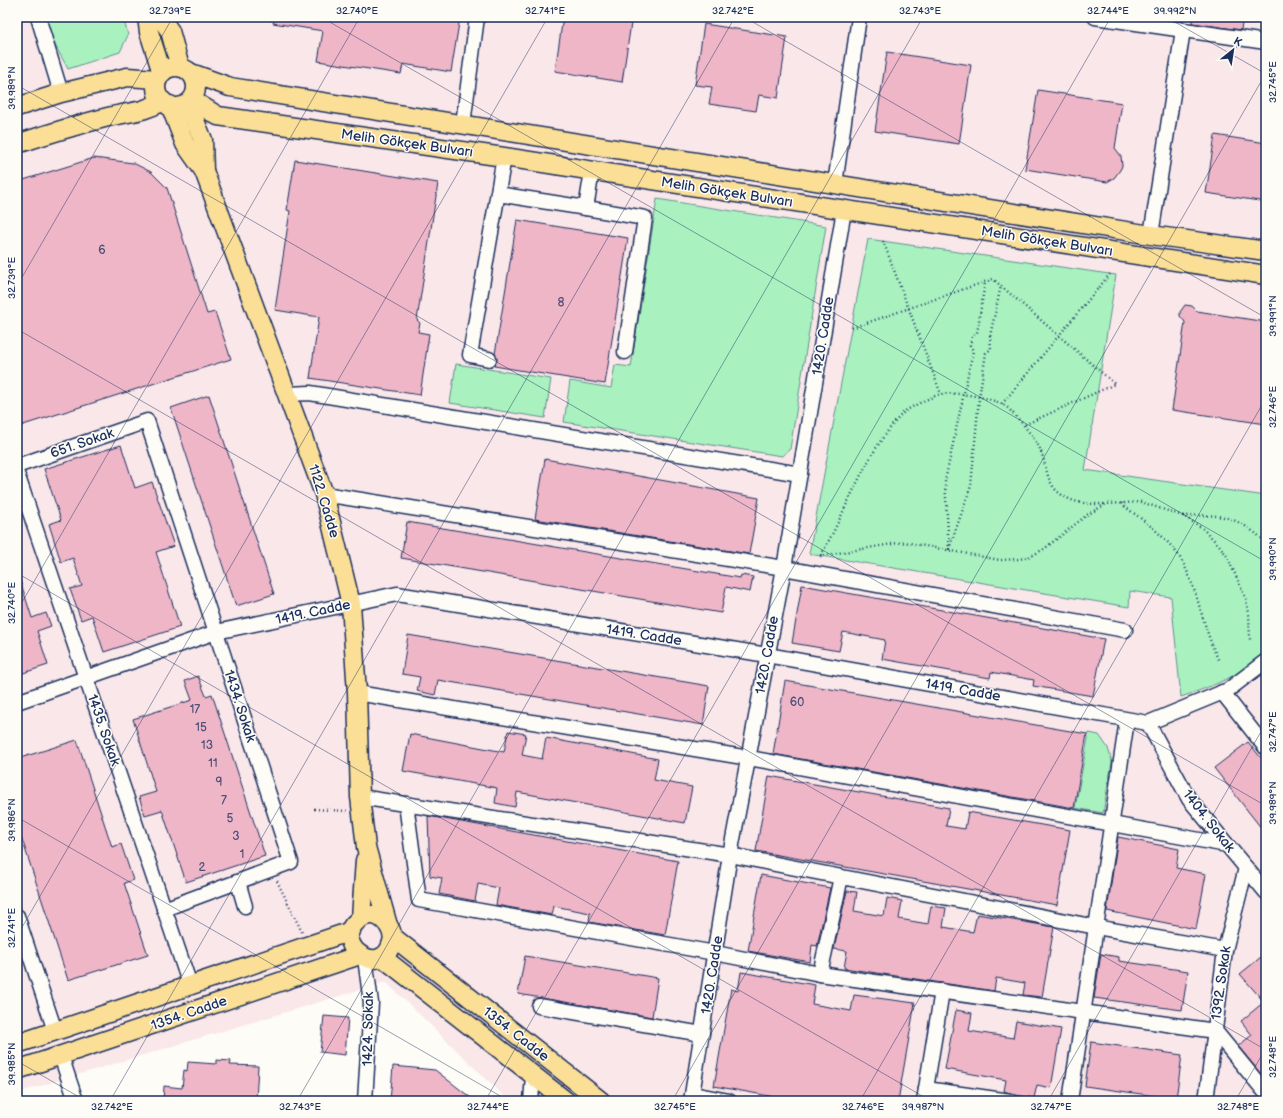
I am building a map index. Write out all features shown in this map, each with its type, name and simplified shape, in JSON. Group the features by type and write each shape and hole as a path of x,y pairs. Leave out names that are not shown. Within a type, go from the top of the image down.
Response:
{"main road":[{"path":"147,17 149,32 160,76"},
{"path":"160,17 170,31 185,70 195,81 196,89 190,102 176,107 167,103 158,95 156,87 160,76 170,67 185,70"},
{"name":"Melih Gökçek Bulvarı","path":"185,70 230,87 1151,235 1266,251"},
{"path":"17,107 61,93 127,77 160,76"},
{"name":"Melih Gökçek Bulvarı","path":"190,102 218,116 504,157 1266,275"},
{"name":"1122. Cadde","path":"190,102 203,140 204,171"},
{"path":"17,144 70,127 121,114 150,109 167,103"},
{"name":"1122. Cadde","path":"167,103 185,144 204,171 324,494 351,604 358,693 360,804 366,847"},
{"path":"356,924 366,847"},
{"path":"366,847 390,929 389,949 370,958"},
{"name":"1354. Cadde","path":"17,1044 308,945 356,924 371,915 383,918 390,929 601,1101"},
{"name":"1354. Cadde","path":"356,924 350,939 353,948 370,958 566,1101"},
{"name":"1354. Cadde","path":"17,1070 370,958"}],"street":[{"path":"38,17 61,93"},
{"path":"462,124 477,17"},
{"path":"835,184 860,17"},
{"path":"1095,17 1266,42"},
{"path":"1151,235 1183,30"},
{"path":"489,359 470,355 504,157"},
{"path":"586,208 592,171"},
{"path":"498,194 645,218 625,352"},
{"name":"1420. Cadde","path":"692,1098 730,855 784,568 844,210"},
{"path":"287,394 310,393 800,474"},
{"name":"651. Sokak","path":"17,466 147,421"},
{"name":"1434. Sokak","path":"147,421 291,862 164,909"},
{"name":"1435. Sokak","path":"17,474 190,985"},
{"path":"324,494 784,568 1125,630"},
{"name":"1419. Cadde","path":"17,702 216,632 397,594 767,655 1148,723"},
{"path":"1148,723 1228,690 1266,661"},
{"path":"1222,692 1266,748"},
{"path":"358,693 749,758 1227,845"},
{"path":"1070,1101 1127,720"},
{"name":"1404. Sokak","path":"1148,723 1189,799 1266,892"},
{"path":"360,804 406,804 730,855 1096,927 1225,950"},
{"path":"406,804 419,900 715,953 820,974 1215,1031 1266,1093"},
{"name":"1392. Sokak","path":"1206,1101 1225,950 1246,868"},
{"path":"820,974 841,877"},
{"path":"238,882 245,906"},
{"path":"17,916 55,1031"},
{"name":"1424. Sokak","path":"365,1101 371,1003 370,958"},
{"path":"942,991 925,1095 1010,1101"},
{"path":"539,1006 702,1034"},
{"path":"61,1056 76,1101"},
{"path":"532,1101 533,1076"},
{"path":"692,1098 729,1101"}],"path":[{"path":"883,241 941,394"},
{"path":"1002,404 1110,274"},
{"path":"852,328 993,279 1115,384 1024,425"},
{"path":"949,550 945,481 973,351 970,345 972,337 977,332 985,282"},
{"path":"949,550 971,486 979,398 986,353 991,349 992,344 990,336 1001,286"},
{"path":"1106,504 1087,515 1044,549 1032,556 1000,560 904,542 820,556 857,481 889,432 905,411 941,394 964,395 1002,404 1024,425 1039,446 1049,478 1056,489 1068,498 1082,504 1141,502 1182,516 1201,527 1219,545 1227,556 1246,599 1249,613 1250,641"},
{"path":"1122,502 1125,507 1162,535 1179,557 1190,581 1200,614 1219,661"},
{"path":"1182,516 1216,514 1232,519 1266,542"},
{"path":"314,810 360,804"},
{"path":"272,869 308,945"}],"shaded area":[{"path":"17,17 1266,17 1266,1101 509,1101 386,982 17,1093"}],"green space":[{"path":"45,17 123,17 128,35 120,52 68,69 55,45"},
{"path":"657,199 826,226 790,449 782,456 564,422 570,381 611,388 615,365 631,367"},
{"path":"868,239 1116,275 1085,470 1266,496 1266,654 1256,662 1225,680 1181,697 1171,597 1130,591 1129,607 809,554"},
{"path":"456,364 551,379 545,418 450,403"},
{"path":"1089,733 1099,735 1108,748 1112,762 1103,813 1075,808"}],"building":[{"path":"274,17 460,17 451,72 403,64 401,74 318,61 323,31 273,23"},
{"path":"563,17 632,17 622,82 555,71"},
{"path":"1193,17 1243,17 1241,30 1192,23"},
{"path":"704,24 787,37 778,98 759,95 756,111 709,104 712,87 695,85"},
{"path":"887,52 971,65 959,144 875,131"},
{"path":"1038,90 1122,103 1115,148 1121,156 1122,166 1114,178 1107,182 1025,169"},
{"path":"1215,135 1266,143 1266,202 1206,193"},
{"path":"94,158 133,163 151,172 167,188 207,314 215,312 231,359 17,427 17,182"},
{"path":"295,160 438,183 417,320 420,323 418,332 429,334 420,395 310,378 319,317 275,310 290,211 287,210"},
{"path":"517,220 628,238 605,384 494,366 497,360 495,354"},
{"path":"1185,305 1192,306 1197,311 1266,322 1266,424 1172,410 1185,322 1180,316 1180,312"},
{"path":"209,395 274,594 236,606 171,408"},
{"path":"121,445 135,488 152,482 174,546 156,552 180,627 104,652 92,616 81,620 70,589 82,586 73,558 61,562 49,524 61,520 44,469"},
{"path":"545,459 759,498 749,554 535,519"},
{"path":"407,522 740,578 741,575 753,577 750,592 726,587 721,613 401,558"},
{"path":"19,577 32,618 46,613 51,626 37,631 48,665 17,675 17,578"},
{"path":"802,585 1104,639 1093,696 1033,686 1034,680 991,672 990,678 882,659 885,640 843,632 839,651 792,643"},
{"path":"408,635 709,686 703,725 438,680 435,695 417,691 420,677 402,674"},
{"path":"198,676 206,696 212,694 265,856 186,882 162,810 145,815 139,797 156,792 133,719 192,700 185,681"},
{"path":"785,681 1087,734 1074,808 773,754"},
{"path":"508,731 526,734 522,755 542,759 546,738 658,759 654,780 692,787 685,823 517,792 515,807 495,803 497,788 403,771 410,734 504,752"},
{"path":"77,740 112,847 121,844 133,880 124,883 148,955 68,980 17,824 17,759"},
{"path":"1248,742 1266,764 1266,834 1214,768"},
{"path":"769,776 949,808 946,826 965,829 968,812 1070,830 1057,905 756,851"},
{"path":"428,816 678,861 665,935 589,922 590,913 554,906 552,915 496,905 499,888 478,884 475,901 439,894 442,878 430,876"},
{"path":"1118,837 1179,849 1176,868 1206,874 1196,929 1107,911"},
{"path":"761,875 830,888 817,946 812,945 810,962 748,951"},
{"path":"847,891 857,892 854,911 884,916 887,898 902,901 899,919 928,924 931,906 946,908 943,927 973,932 977,914 1054,927 1042,997 1023,995 1025,983 996,978 994,991 844,968 847,951 834,949"},
{"path":"1266,953 1266,1080 1238,1046 1252,1035 1241,1021 1264,1002 1240,974"},
{"path":"1101,954 1119,957 1119,961 1188,971 1182,1010 1094,998"},
{"path":"525,956 658,978 652,1017 518,994"},
{"path":"741,972 815,985 812,1004 851,1011 854,995 915,1003 898,1101 797,1101 714,1086 731,989 738,991"},
{"path":"956,1010 972,1013 969,1031 1013,1038 1016,1021 1061,1029 1051,1088 1037,1085 1034,1098 1016,1095 1004,1091 1006,1080 945,1069"},
{"path":"324,1016 348,1018 345,1055 320,1052"},
{"path":"1091,1042 1182,1055 1176,1099 1085,1086"},
{"path":"216,1060 231,1061 230,1065 258,1066 256,1101 163,1101 164,1086 182,1088 184,1070 187,1071 188,1062 216,1064"},
{"path":"393,1066 435,1070 475,1101 390,1101"}]}
